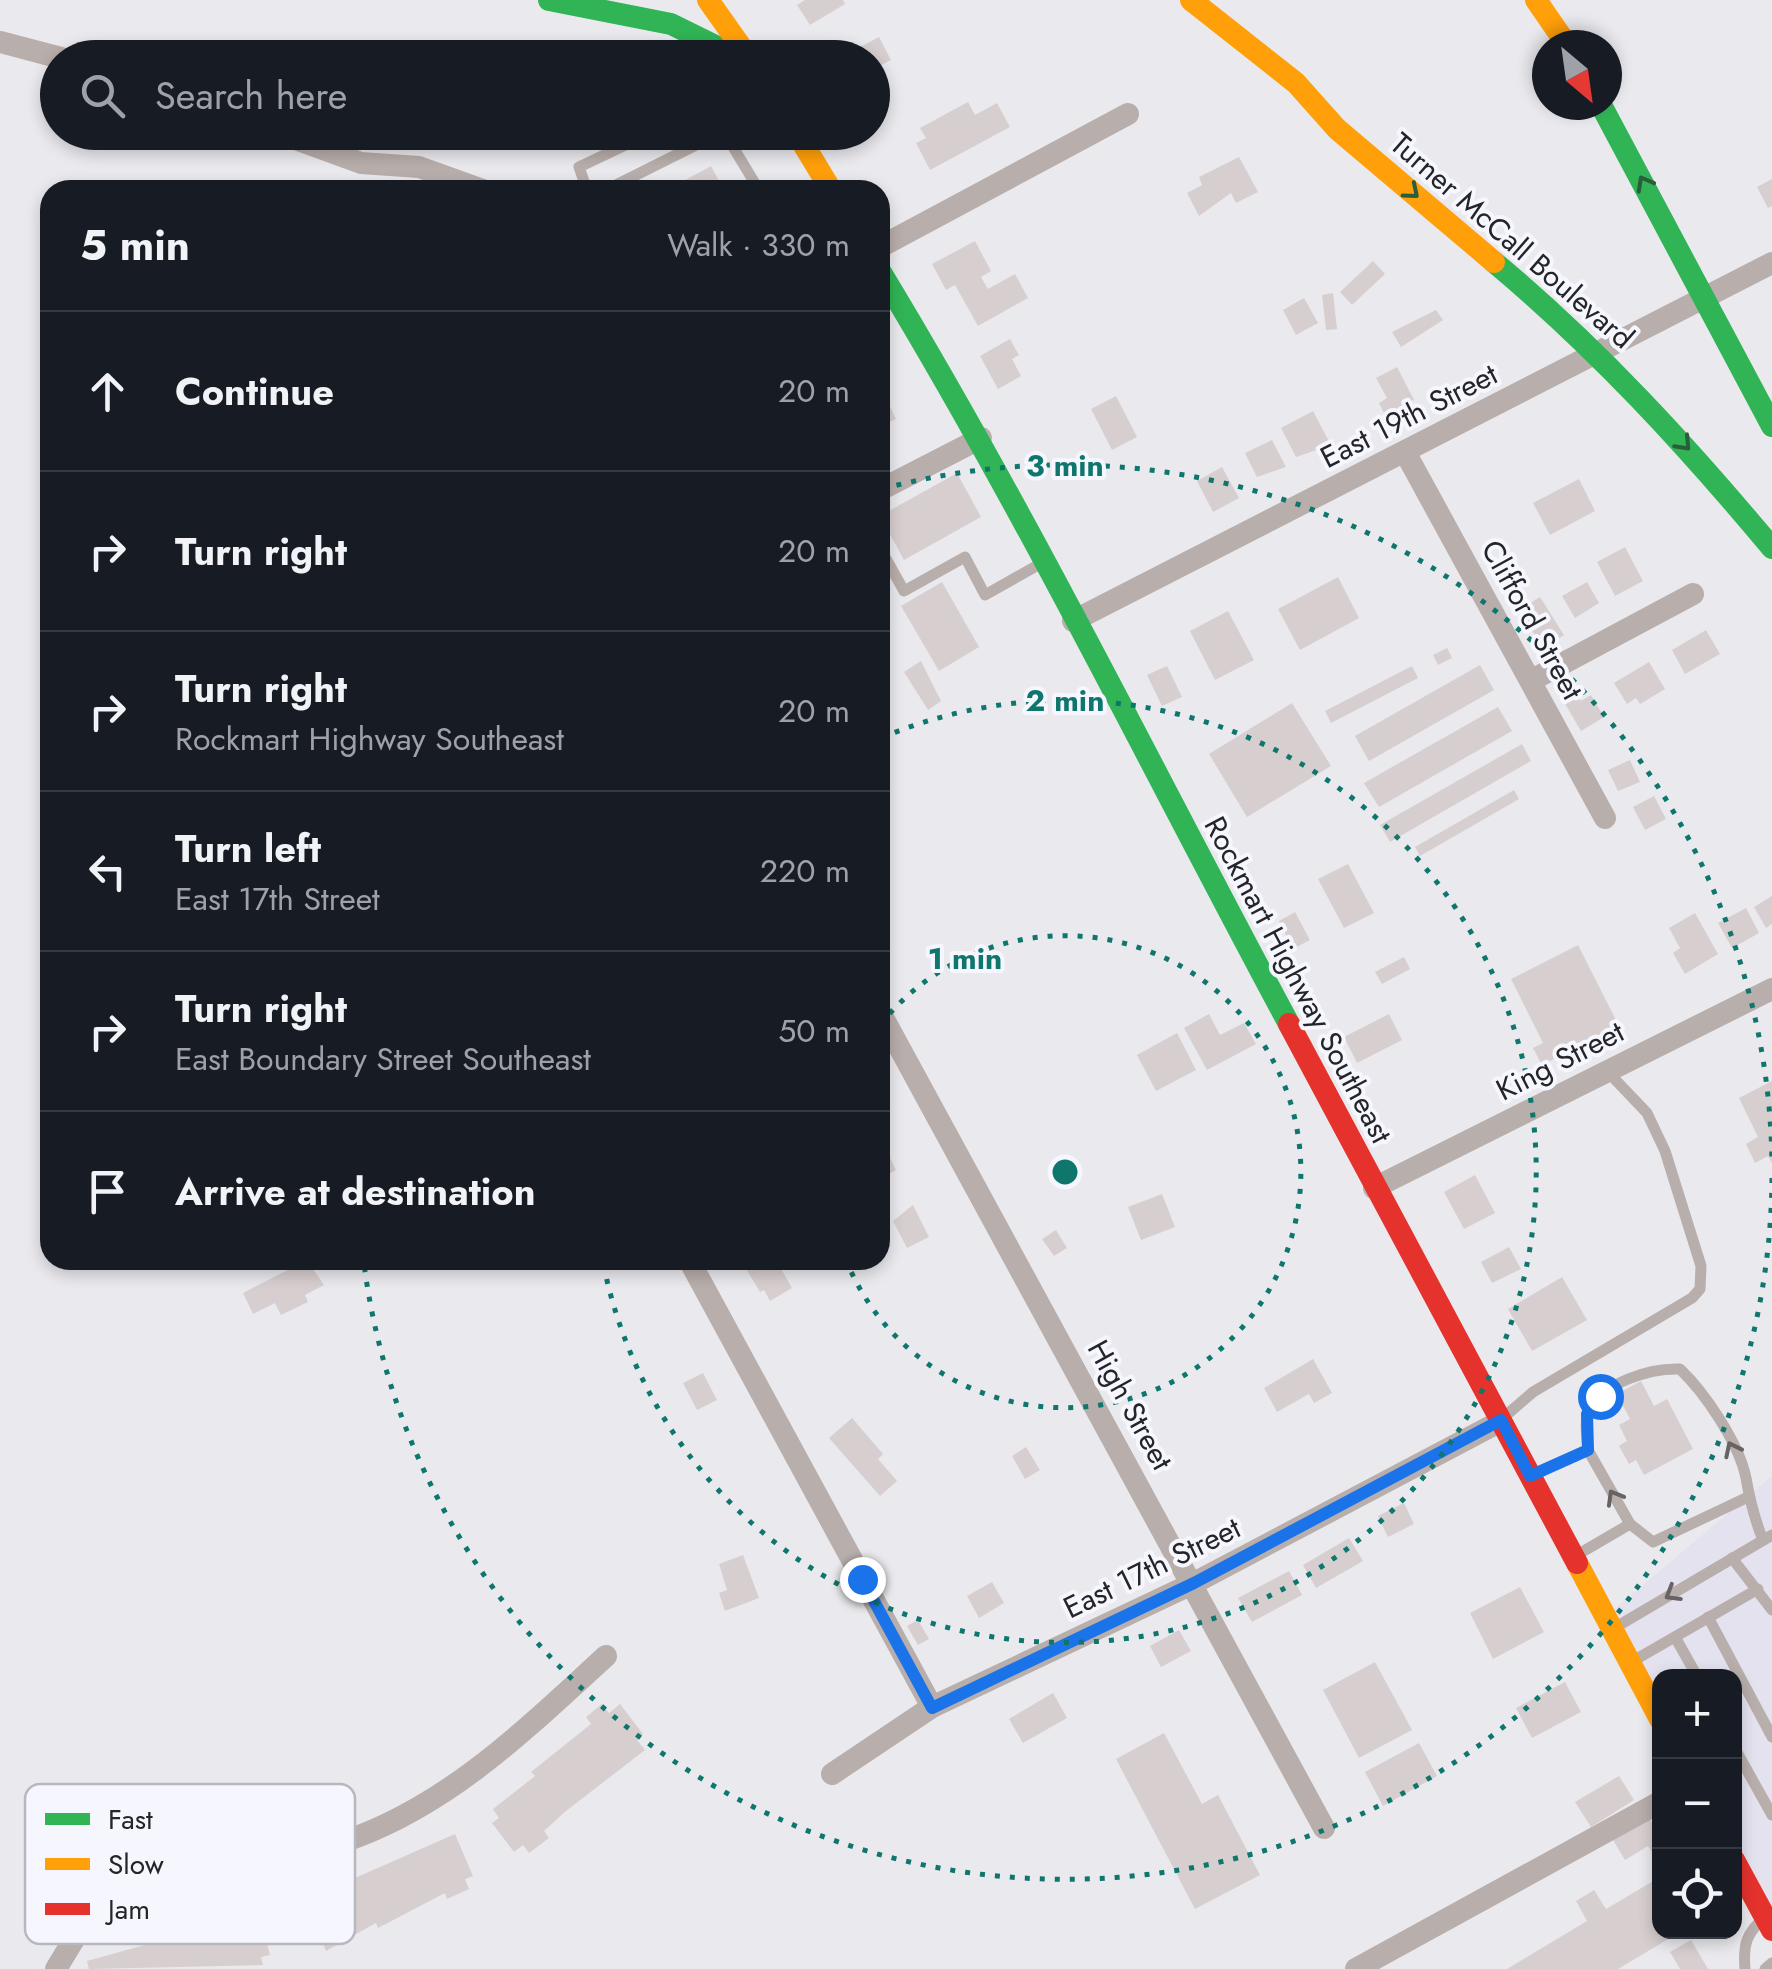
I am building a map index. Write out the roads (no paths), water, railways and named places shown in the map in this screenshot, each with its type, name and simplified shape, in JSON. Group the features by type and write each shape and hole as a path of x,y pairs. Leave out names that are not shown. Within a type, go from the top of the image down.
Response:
{"main road":[{"path":"549,0 639,5 710,40"},
{"path":"708,0 736,40"},
{"path":"1162,0 1297,105 1337,129"},
{"name":"Turner McCall Boulevard","path":"1191,0 1296,83 1337,129 1569,325 1618,372 1772,548"},
{"path":"1540,0 1558,30"},
{"path":"1609,120 1688,261 1772,426"},
{"path":"807,150 825,180"},
{"name":"Rockmart Highway Southeast","path":"890,288 981,438 1374,1188 1652,1704"},
{"path":"1742,1874 1769,1923"}],"street":[{"path":"0,42 40,52"},
{"path":"890,242 1128,114"},
{"path":"325,150 361,163 419,166 457,180"},
{"name":"East 19th Street","path":"1074,621 1772,263"},
{"path":"890,485 981,438"},
{"name":"Clifford Street","path":"1405,452 1605,818"},
{"path":"1532,680 1693,594"},
{"name":"King Street","path":"1374,1188 1772,989"},
{"name":"High Street","path":"890,1030 1324,1828"},
{"path":"694,1270 932,1708"},
{"name":"East 17th Street","path":"832,1774 932,1708 1194,1583 1501,1420"},
{"path":"355,1838 429,1801 486,1764 606,1656"},
{"path":"1356,1969 1652,1806"},
{"path":"56,1969 71,1944"}],"lane":[{"path":"584,180 579,167 615,150"},
{"path":"626,180 687,150"},
{"path":"734,150 754,180"},
{"path":"890,566 904,591 965,557 985,595 1044,562"},
{"path":"1501,1420 1533,1392 1692,1298 1700,1289 1702,1266 1656,1128 1607,1071"},
{"path":"1612,1630 1768,1537 1746,1498 1746,1476 1706,1394 1680,1369 1655,1368 1600,1396 1587,1414 1588,1450 1630,1524 1653,1542 1746,1498"},
{"path":"1530,1476 1588,1450"},
{"path":"1574,1558 1630,1524"},
{"path":"1732,1558 1772,1610"},
{"path":"1630,1663 1758,1589"},
{"path":"1708,1617 1772,1737"},
{"path":"1675,1637 1692,1669"},
{"path":"1741,1759 1772,1814"},
{"path":"1745,1969 1743,1946 1751,1928 1769,1923"},
{"path":"1765,1969 1772,1963"}]}
